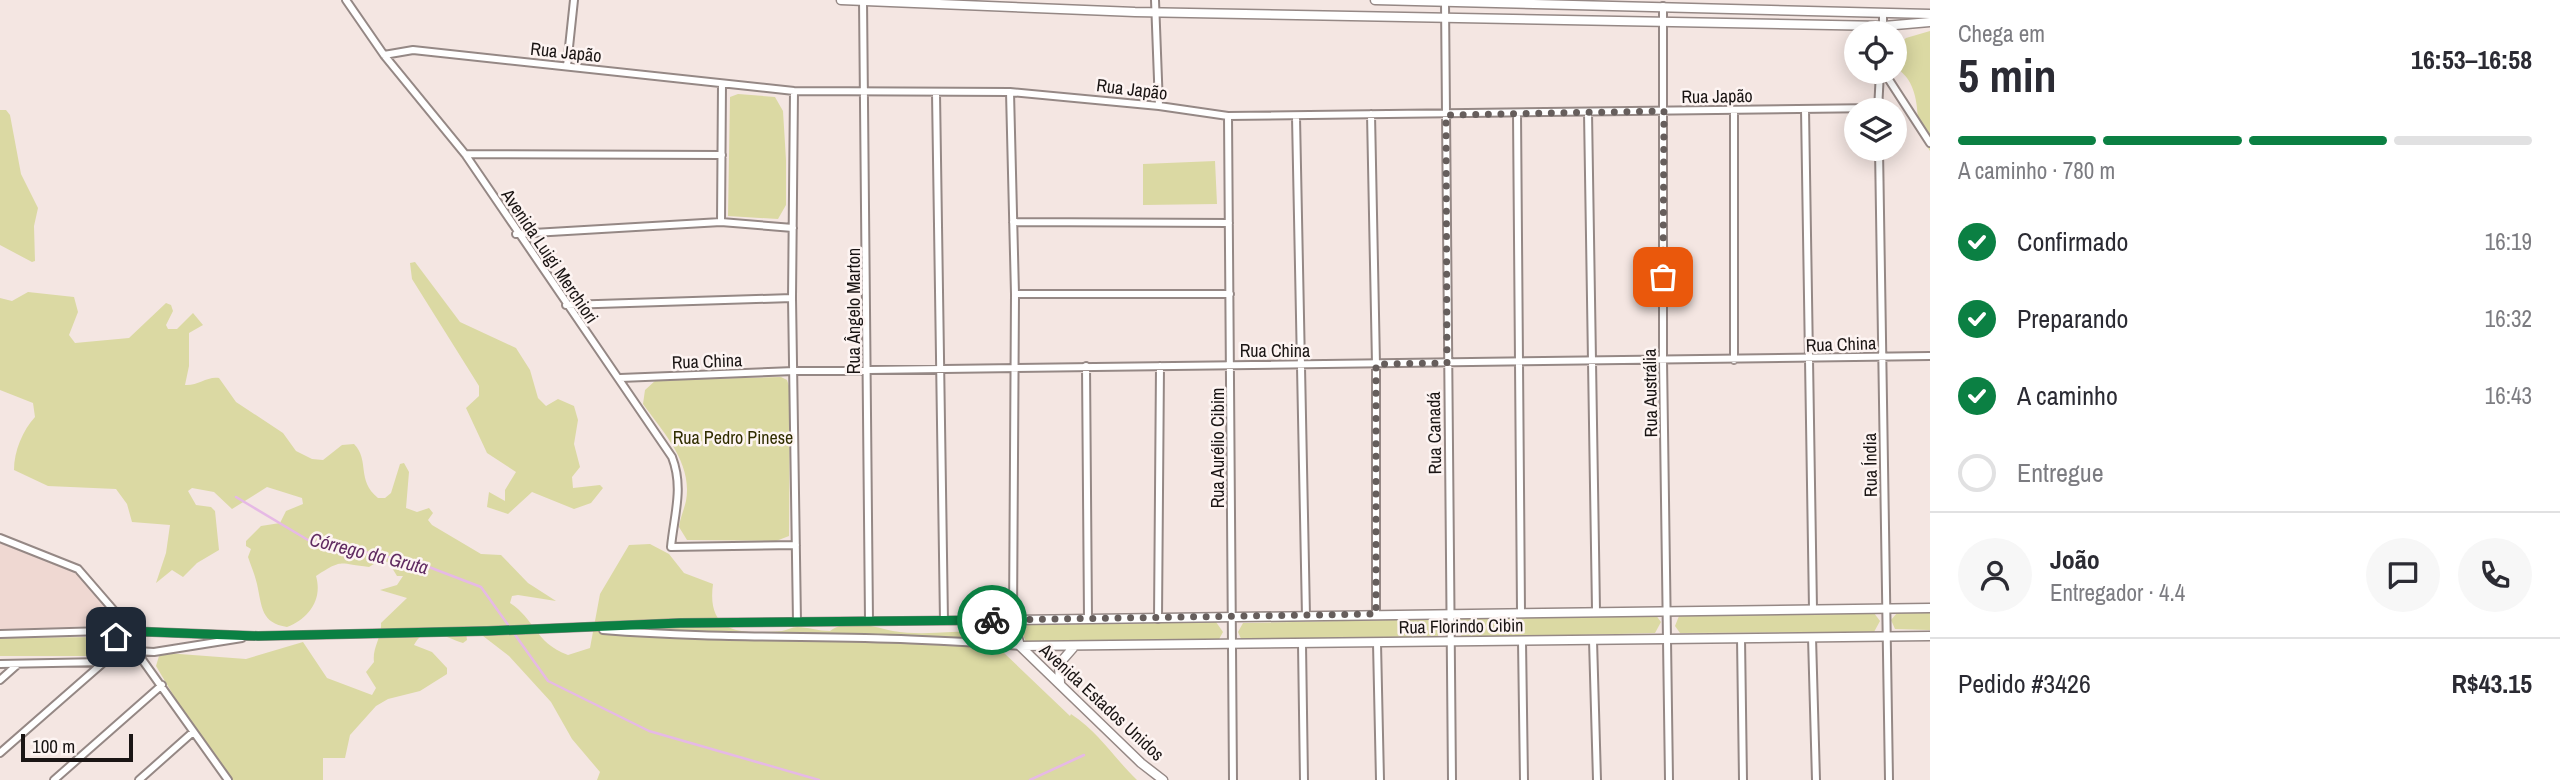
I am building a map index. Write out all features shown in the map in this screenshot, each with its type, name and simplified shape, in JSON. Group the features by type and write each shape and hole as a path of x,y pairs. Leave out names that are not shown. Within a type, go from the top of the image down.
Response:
{"street":[{"name":"Avenida Luigi Merchiori","path":"346,0 384,55 465,154 516,234 620,378 671,457 678,473 680,490 671,547 796,545"},
{"path":"567,66 574,0"},
{"path":"841,0 1155,12 1844,28"},
{"path":"1155,0 1159,106"},
{"path":"1375,0 1663,6 1883,15 1930,14"},
{"name":"Rua Ângelo Marton","path":"863,1 869,621"},
{"name":"Rua Canadá","path":"1445,2 1452,780"},
{"name":"Rua Austrália","path":"1663,6 1663,360 1669,780"},
{"path":"1883,15 1883,21"},
{"path":"1907,26 1930,22"},
{"name":"Rua Japão","path":"384,55 413,50 794,91 1010,92 1159,106 1228,116 1844,109"},
{"path":"722,83 722,222"},
{"path":"1890,84 1930,143"},
{"path":"794,91 792,298 797,622"},
{"path":"1010,92 1015,294 1013,620 1020,646"},
{"path":"936,93 944,621"},
{"path":"1805,109 1813,608"},
{"path":"1734,110 1734,360"},
{"path":"1588,112 1596,610"},
{"path":"1517,113 1521,611"},
{"path":"1371,114 1376,364 1376,614"},
{"name":"Rua Aurélio Cibim","path":"1228,116 1233,780"},
{"path":"1296,117 1307,616"},
{"path":"465,154 722,155"},
{"name":"Rua Índia","path":"1879,161 1889,780"},
{"path":"516,234 722,222 793,228"},
{"path":"1013,222 1228,223"},
{"path":"1015,294 1230,294"},
{"path":"566,305 792,298"},
{"name":"Rua China","path":"620,378 794,371 1086,366 1930,356"},
{"path":"1086,366 1088,619"},
{"path":"1158,618 1160,366"},
{"path":"0,538 78,569 134,634 138,640 136,651 226,780"},
{"path":"104,631 111,608"},
{"path":"111,608 119,635 116,649 121,654"},
{"name":"Rua Florindo Cibin","path":"0,634 104,631 119,635 258,636 797,622 1232,618 1667,609 1930,608"},
{"name":"Rua Florindo Cibin","path":"573,627 678,636 944,639 1073,648 1930,636"},
{"name":"Rua Florindo Cibin","path":"136,651 154,652 258,636"},
{"path":"1812,637 1815,780"},
{"path":"1741,638 1743,780"},
{"path":"1594,640 1597,780"},
{"path":"1522,641 1524,780"},
{"path":"1377,643 1380,780"},
{"path":"1302,644 1304,780"},
{"name":"Avenida Estados Unidos","path":"1020,646 1141,763 1163,780"},
{"path":"1061,686 1059,664 1073,648"},
{"path":"0,753 104,663 121,654 129,655 136,651"},
{"path":"149,669 154,652"},
{"path":"87,678 88,663"},
{"path":"0,664 104,663"},
{"path":"0,664 4,670 2,678"},
{"path":"2,678 18,664"},
{"path":"54,780 162,685"},
{"path":"139,780 193,732"}],"shaded area":[{"path":"0,543 76,573 104,605 105,620 102,625 0,631"}],"green space":[{"path":"1930,31 1930,151 1921,134 1915,96 1907,79 1907,38"},
{"path":"738,94 775,97 783,111 786,205 778,219 728,216 730,97"},
{"path":"0,110 6,110 10,115 21,174 38,208 34,226 35,261 32,262 0,245"},
{"path":"1215,161 1217,204 1143,205 1143,164"},
{"path":"415,262 460,322 516,348 530,370 538,398 546,406 558,399 574,406 578,420 574,444 580,467 572,477 573,488 600,485 603,488 591,503 574,509 532,492 508,514 487,507 489,492 505,501 505,490 516,472 487,453 466,408 479,396 479,386 412,279 410,263"},
{"path":"28,292 74,297 78,312 69,335 75,343 129,338 166,303 171,305 173,311 166,325 168,329 177,329 193,313 203,325 189,333 189,366 185,385 219,378 236,402 283,433 296,451 312,459 323,460 342,445 354,444 359,450 367,484 378,498 385,498 391,493 400,464 404,463 409,472 406,508 417,512 429,508 433,513 428,520 432,525 481,554 501,555 528,583 556,601 518,595 512,596 510,603 525,616 548,644 568,655 590,648 600,594 629,545 650,544 669,554 684,573 713,584 712,601 715,613 721,622 741,631 782,631 797,627 830,631 853,624 914,633 981,631 1070,716 1071,714 1090,729 1137,780 597,780 600,772 572,739 551,702 509,656 474,629 466,632 467,640 463,643 430,633 419,638 414,645 432,652 447,668 447,674 420,691 388,699 376,706 350,735 345,758 323,758 323,780 231,780 184,713 156,666 159,656 166,653 246,659 303,642 327,678 372,695 376,688 366,672 374,662 381,623 407,598 380,590 397,585 403,576 397,576 389,563 382,559 369,567 337,564 316,576 317,593 307,614 287,627 278,625 264,613 248,557 251,549 246,546 246,541 261,526 280,523 286,511 303,504 302,498 267,487 232,509 214,492 192,488 188,491 196,505 211,507 215,511 219,550 197,563 183,577 172,570 156,583 166,553 170,525 132,522 127,504 116,489 48,486 14,470 20,441 35,417 33,403 0,390 0,298 12,301"},
{"name":"Rua Pedro Pinese","path":"781,377 787,380 790,389 789,536 776,541 687,540 679,527 686,501 685,474 675,449 643,404 645,390 656,380"},
{"path":"1874,613 1880,621 1874,632 1680,633 1675,626 1679,616"},
{"path":"1897,613 1930,613 1930,630 1895,629 1891,620"},
{"path":"1655,614 1661,622 1655,633 1463,638 1455,627 1460,618"},
{"path":"1436,619 1441,628 1437,638 1242,641 1238,632 1243,623"},
{"path":"1216,622 1223,632 1218,641 1027,644 1023,635 1027,625"},
{"path":"0,638 104,638 109,646 107,652 99,656 0,656"}],"waterway":[{"name":"Córrego da Gruta","path":"236,497 308,540 421,564 481,587 548,681 649,731 819,780"},
{"name":"Córrego da Gruta","path":"1030,780 1084,755"}],"way so far":[{"path":"992,620 1376,614 1376,364 1447,363 1446,115 1664,111 1663,277"}],"route":[{"path":"116,637 126,631 134,634 258,636 680,623 992,620"}]}
